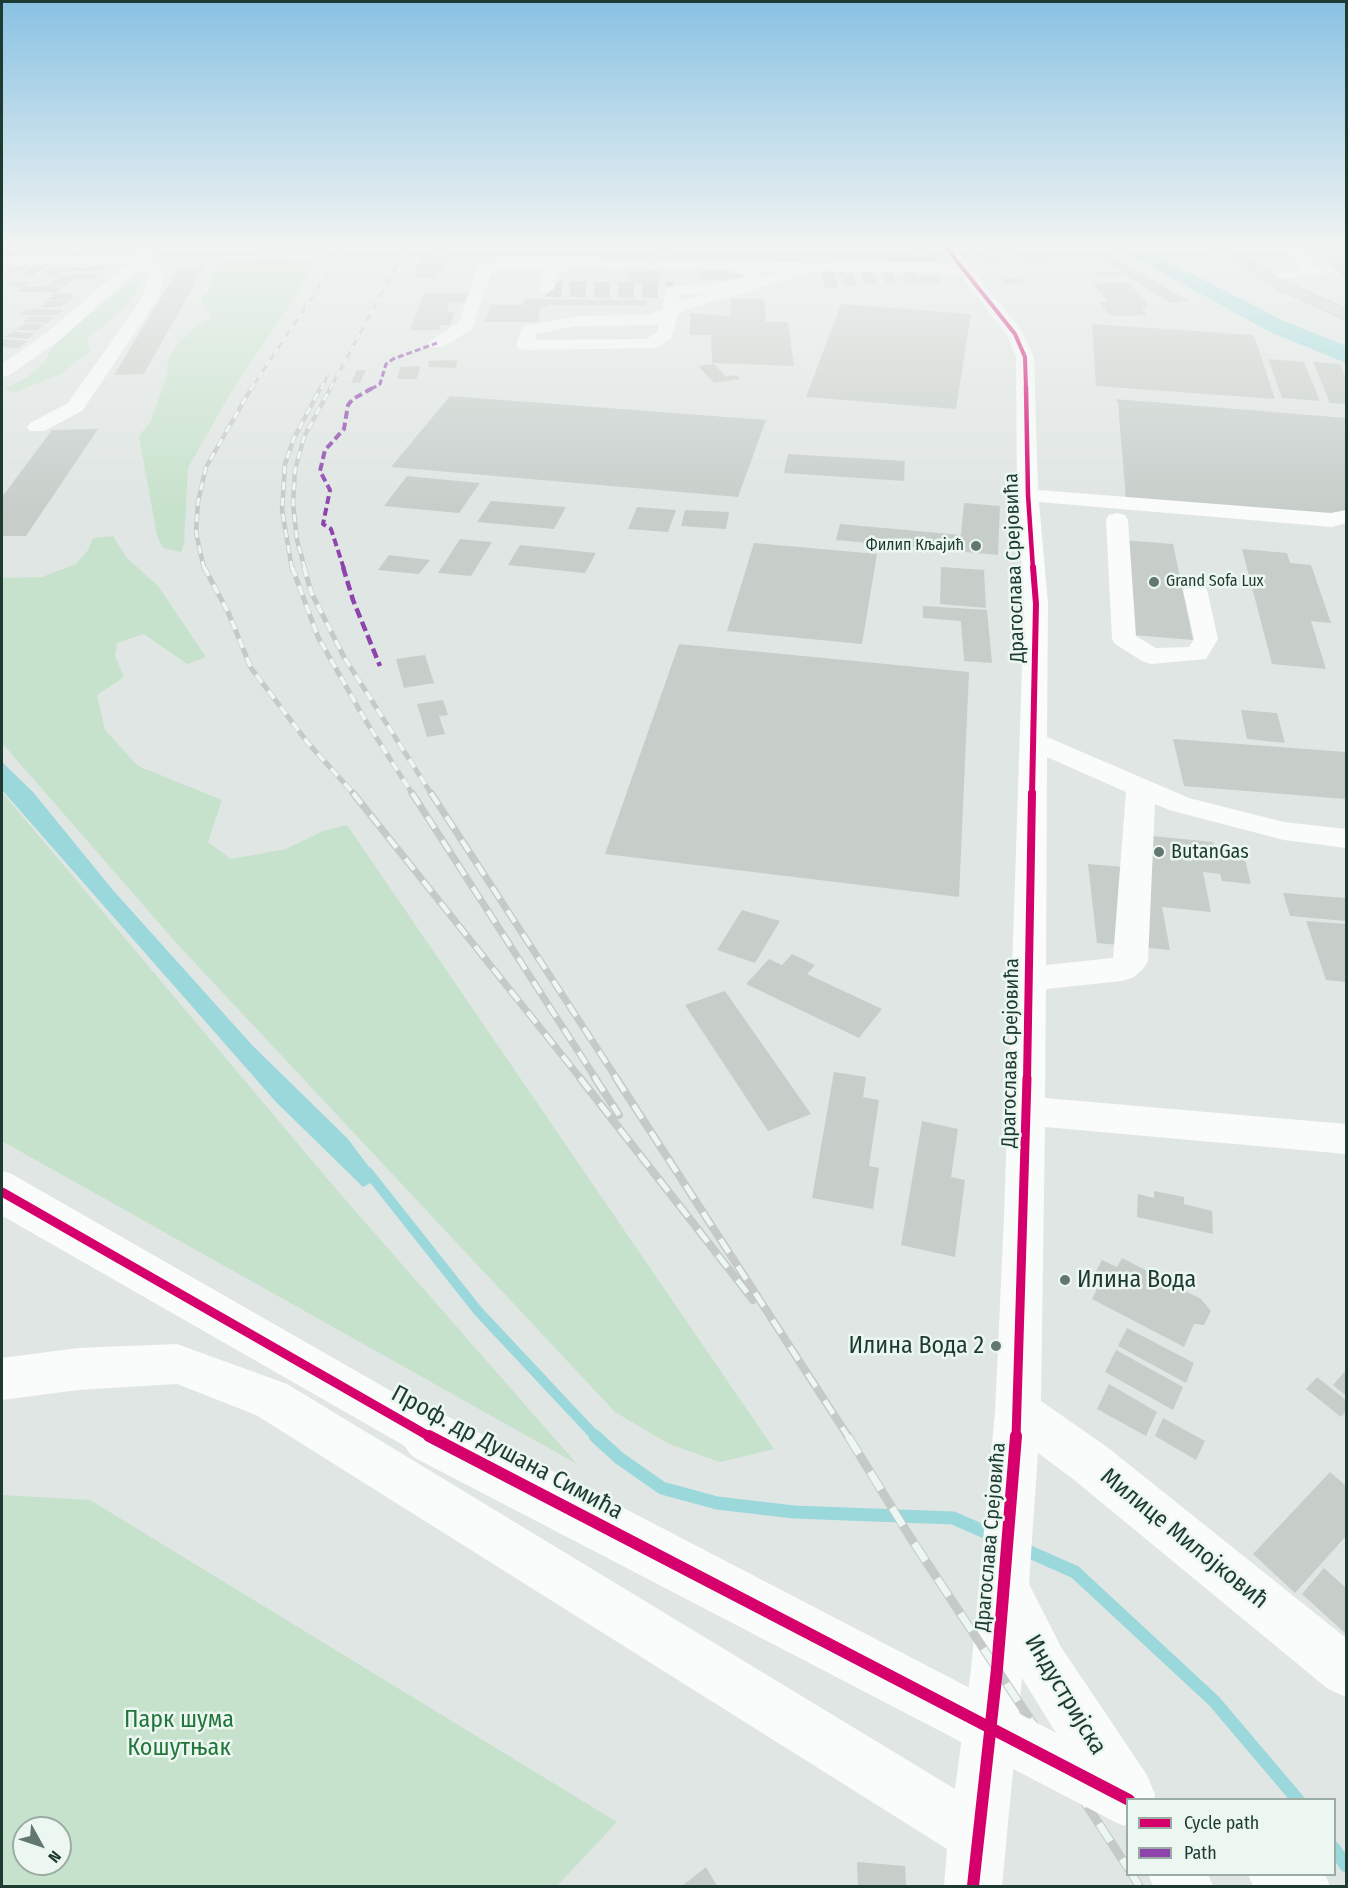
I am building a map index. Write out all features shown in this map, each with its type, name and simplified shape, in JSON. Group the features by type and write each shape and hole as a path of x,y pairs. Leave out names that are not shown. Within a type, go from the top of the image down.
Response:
{"street":[{"path":"2,372 57,333"},
{"path":"37,427 65,414 75,406 127,333"},
{"path":"437,343 453,333"},
{"path":"528,333 525,345 649,344 665,333"},
{"name":"Драгослава Срејовића","path":"973,1887 976,1835 997,1669 1012,1503 1018,1412 1026,1112 1036,604 1028,505 1025,357 1014,333"},
{"path":"1028,505 1332,520 1347,516"},
{"path":"1028,505 1117,520 1347,537"},
{"path":"1117,520 1124,639 1151,656 1197,654 1206,639 1195,590"},
{"path":"1033,741 1179,804 1284,831 1347,838"},
{"path":"1029,979 1122,969 1131,961 1141,787"},
{"path":"1026,1112 1347,1139"},
{"name":"Проф. др Душана Симића","path":"2,1192 429,1436 1126,1798"},
{"path":"2,1379 78,1369 177,1364 271,1399 976,1835"},
{"name":"Милице Милојковић","path":"1018,1412 1090,1463 1347,1671"},
{"name":"Индустријска","path":"1004,1575 1042,1665 1128,1798"},
{"path":"1279,1876 1301,1887"}],"green space":[{"path":"67,333 93,333 89,336 87,343 90,351 59,375 13,393 4,389 26,378 44,363 53,346"},
{"path":"189,333 271,333 230,394 188,468 184,544 181,552 163,548 157,536 139,436 151,421 166,377 169,359 178,343"},
{"path":"113,536 127,558 158,586 206,657 187,664 144,634 117,643 115,656 124,677 97,695 105,730 138,766 222,800 208,842 231,859 286,849 323,831 347,825 774,1449 720,1462 669,1444 615,1412 179,946 2,743 2,578 42,577 76,564 88,550 93,538"},
{"path":"2,792 336,1189 577,1464 2,1141"},
{"name":"Парк шума Кошутњак","path":"2,1495 90,1500 617,1822 557,1886 2,1886"}],"water":[{"path":"1273,333 1314,333 1346,346 1346,363"},
{"path":"2,762 33,792 112,889 252,1045 348,1139 378,1179 363,1187 276,1102 2,790"}],"building":[{"path":"10,333 35,333 28,339 4,337"},
{"path":"139,333 167,333 144,374 114,375"},
{"path":"690,333 790,333 794,366 712,363 711,335 690,335"},
{"path":"830,333 968,333 956,409 806,397"},
{"path":"1093,333 1254,335 1275,399 1096,386"},
{"path":"4,339 28,341 18,348 2,347"},
{"path":"1268,359 1304,362 1320,401 1282,398"},
{"path":"457,360 456,368 428,367 429,361"},
{"path":"1313,362 1340,364 1346,378 1346,404 1330,403"},
{"path":"714,364 726,376 736,375 741,379 714,383 698,366"},
{"path":"420,366 417,379 397,379 400,367"},
{"path":"357,370 366,370 360,383 351,383"},
{"path":"450,396 766,420 738,497 391,467"},
{"path":"1115,399 1346,418 1346,515 1335,518 1126,500 1118,403"},
{"path":"98,429 26,536 2,536 2,497 52,430"},
{"path":"788,454 905,461 904,481 784,473"},
{"path":"407,476 480,483 459,513 384,506"},
{"path":"491,501 566,507 554,529 477,522"},
{"path":"964,503 1000,506 998,555 836,540 840,524 961,535"},
{"path":"637,507 676,510 668,532 628,529"},
{"path":"685,510 729,512 726,529 681,526"},
{"path":"460,539 492,542 471,576 438,573"},
{"path":"1122,540 1173,544 1193,640 1133,635"},
{"path":"754,543 877,554 862,644 727,631"},
{"path":"520,545 596,553 585,573 508,565"},
{"path":"1242,549 1287,553 1290,563 1311,565 1331,623 1311,621 1326,669 1272,664"},
{"path":"389,555 430,560 419,574 378,570"},
{"path":"941,567 984,570 986,608 940,604"},
{"path":"923,606 987,610 992,663 964,661 961,621 923,618"},
{"path":"679,644 969,672 959,897 605,854"},
{"path":"425,655 434,683 404,688 396,659"},
{"path":"443,700 448,715 439,716 445,734 427,737 417,704"},
{"path":"1241,710 1277,713 1285,743 1247,739"},
{"path":"1173,739 1346,752 1346,799 1184,786"},
{"path":"1142,835 1213,842 1215,849 1243,852 1251,884 1222,881 1220,874 1203,872 1211,912 1162,907 1170,950 1097,943 1088,864 1148,869"},
{"path":"1283,893 1346,898 1346,921 1290,916"},
{"path":"742,910 780,921 755,963 717,950"},
{"path":"1306,921 1346,924 1346,982 1326,980"},
{"path":"792,954 815,965 807,974 882,1009 859,1038 746,984 769,959 782,965"},
{"path":"725,991 811,1114 768,1131 685,1005"},
{"path":"834,1072 866,1077 863,1097 879,1100 869,1166 879,1168 873,1209 812,1198"},
{"path":"922,1121 958,1129 951,1177 965,1180 955,1257 901,1245"},
{"path":"1154,1191 1184,1197 1184,1204 1212,1211 1213,1234 1137,1217 1138,1194 1154,1198"},
{"path":"1122,1258 1201,1299 1211,1311 1204,1325 1194,1324 1184,1347 1092,1299 1099,1285 1091,1281 1102,1260 1117,1267"},
{"path":"1127,1328 1194,1363 1186,1383 1118,1346"},
{"path":"1116,1350 1183,1387 1173,1410 1105,1372"},
{"path":"1346,1370 1346,1396 1333,1385"},
{"path":"1317,1377 1346,1400 1346,1411 1341,1417 1306,1389"},
{"path":"1109,1384 1157,1412 1146,1436 1097,1409"},
{"path":"1163,1418 1205,1441 1196,1460 1155,1436"},
{"path":"1330,1472 1346,1486 1346,1536 1295,1593 1253,1554"},
{"path":"1324,1568 1346,1588 1346,1634 1302,1594"},
{"path":"857,1862 905,1866 906,1886 858,1886"},
{"path":"706,1867 717,1886 682,1886"}],"waterway":[{"path":"368,1172 478,1311 596,1437"},
{"path":"596,1437 619,1458 662,1488 717,1503 794,1512 953,1518 992,1535"},
{"path":"1023,1549 1075,1572 1214,1701 1296,1798"},
{"path":"1336,1851 1346,1866"}],"railway":[{"path":"251,389 288,333"},
{"path":"330,389 360,333"},
{"path":"321,389 328,375"},
{"path":"204,569 196,532 198,502 206,467 252,387"},
{"path":"292,569 282,510 285,464 294,438 321,387"},
{"path":"305,569 297,540 293,504 295,470 304,437 331,387"},
{"path":"204,567 228,612 251,668 308,743 355,795"},
{"path":"292,567 318,637 364,718 413,795"},
{"path":"304,567 311,592 344,657 432,795"},
{"path":"353,793 581,1079"},
{"path":"412,793 596,1079"},
{"path":"431,793 617,1079"},
{"path":"580,1078 753,1300"},
{"path":"595,1078 619,1115"},
{"path":"616,1078 849,1438"},
{"path":"848,1436 910,1537 1126,1865"},
{"path":"1133,1876 1139,1886"}],"marked path":[{"path":"380,666 353,600 334,536 331,529 323,524 330,490 320,471 325,450 344,429 348,405 353,399 380,384 386,364 393,359 437,343"}],"cycle path":[{"path":"973,1886 997,1669 1018,1412 1024,1217 1036,604 1028,495 1025,357 1014,333"},
{"path":"2,1192 429,1436 1126,1798"}],"place":[{"name":"Филип Кљајић","path":"976,546"},
{"name":"Grand Sofa Lux","path":"1154,582"},
{"name":"ButanGas","path":"1159,852"},
{"name":"Илина Вода","path":"1065,1280"},
{"name":"Илина Вода 2","path":"996,1346"}]}
